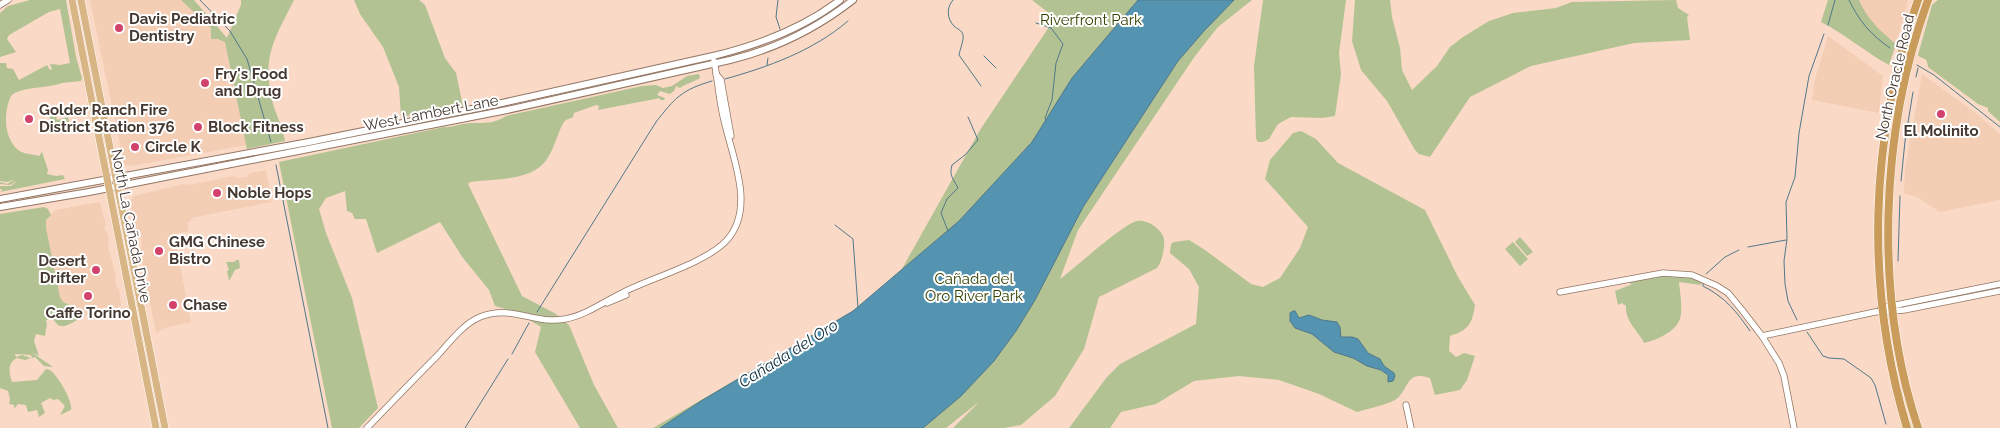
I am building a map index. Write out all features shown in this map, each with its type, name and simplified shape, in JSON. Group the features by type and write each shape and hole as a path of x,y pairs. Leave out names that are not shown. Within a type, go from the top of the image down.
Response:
{"highway":[{"name":"North Oracle Road","path":"1907,428 1880,311 1878,227 1880,167 1894,75 1918,0"},
{"name":"North Oracle Road","path":"1918,428 1898,348 1890,282 1888,230 1890,180 1897,119 1911,56 1928,0"}],"main road":[{"name":"North La Cañada Drive","path":"72,0 156,428"},
{"name":"North La Cañada Drive","path":"81,0 165,428"},
{"name":"West Lambert Lane","path":"0,199 502,103 747,48 782,35 814,18 840,0"},
{"name":"West Lambert Lane","path":"0,207 109,188 507,110 714,64 750,55 785,42 818,25 853,0"}],"street":[{"path":"367,428 467,325 478,318 504,312 554,321 568,319 616,299 714,251 733,232 741,205 733,156 712,56"},
{"path":"1560,292 1663,272 1692,275 1728,293 1762,336 1779,363 1784,376 1794,428"},
{"path":"1762,336 1947,298 2000,284"},
{"path":"1947,298 2000,291"},
{"path":"1406,405 1411,428"}],"shaded area":[{"path":"90,0 193,0 225,42 247,145 131,166 124,165"},
{"path":"1859,0 1908,0 1896,44 1878,30 1864,12"},
{"path":"1828,36 1883,76 1879,113 1812,100 1815,79"},
{"path":"1922,74 1973,111 2000,134 2000,200 1940,212 1917,197 1904,193 1905,168"},
{"path":"266,170 272,202 191,218 191,221 187,222 189,231 174,234 191,322 165,328 156,333 146,281 149,278 147,269 143,267 140,249 142,246 141,238 137,236 130,201 134,196 184,184 189,185 234,176 236,178 247,177 250,173"},
{"path":"100,203 106,225 104,227 109,237 108,246 121,305 116,309 78,317 77,311 63,302 60,297 45,224 49,216 56,210"}],"green space":[{"path":"30,0 66,0 76,57 82,78 81,81 27,89 11,96 7,109 6,123 12,144 24,153 39,156 42,152 48,170 47,174 63,175 65,179 0,192 3,190 0,189 0,186 11,186 18,180 10,185 0,184 0,182 7,184 14,180 0,181 0,63 6,63 7,68 13,69 19,80 47,65 50,70 52,69 50,64 70,63 60,9 49,12 9,35 7,39 16,52 0,57 0,13 8,6"},
{"path":"181,0 194,0 227,38 241,5 241,0 294,0 275,38 268,74 273,104 285,141 247,149 225,42 211,39 211,28"},
{"path":"354,0 419,0 425,5 445,58 456,73 463,106 401,117 399,87 383,47 360,14"},
{"name":"Cañada del Oro River Park","path":"1032,0 1252,0 1218,27 1195,56 1078,230 1060,279 1110,238 1137,221 1149,223 1157,228 1163,235 1164,251 1157,268 1099,297 1084,349 1055,396 1021,425 1004,428 953,428 980,401 946,428 653,428 874,299 894,283 980,130 1055,18"},
{"path":"1263,0 1346,0 1339,53 1341,74 1335,116 1322,118 1291,117 1278,124 1269,139 1258,142 1256,139 1254,66"},
{"path":"1355,0 1390,0 1392,17 1400,48 1402,70 1412,90 1437,66 1450,47 1489,21 1513,13 1556,8 1572,2 1676,0 1678,8 1689,15 1687,17 1690,40 1634,43 1531,66 1470,97 1430,157 1419,154 1415,150 1387,101 1361,70 1352,41"},
{"path":"1828,0 1859,0 1874,24 1896,44 1889,65 1821,22"},
{"path":"1938,0 2000,0 2000,122 1988,111 1988,108 1978,104 1928,67 1926,60 1918,55 1932,5"},
{"path":"699,74 700,78 680,88 676,86 670,94 660,91 657,95 665,98 664,100 660,100 660,98 598,110 599,106 596,105 574,113 573,117 563,123 546,161 534,171 516,177 470,182 468,184 522,296 556,314 569,325 594,385 618,428 580,428 535,352 541,327 516,312 495,306 489,290 463,258 440,222 377,253 366,219 355,219 352,213 347,211 345,191 326,198 319,209 326,233 352,298 378,408 359,428 332,428 279,162 444,127 468,123 493,122 506,116 642,86 656,85 663,88 672,86 687,76"},
{"path":"55,111 57,120 68,117 70,128 65,127 65,129 52,131 49,113"},
{"path":"1301,131 1316,139 1338,163 1425,210 1458,277 1475,305 1471,322 1462,331 1450,336 1449,351 1456,357 1464,353 1475,356 1467,380 1460,390 1435,395 1430,378 1416,376 1408,382 1395,400 1357,412 1319,394 1279,380 1239,376 1194,381 1156,404 1121,412 1110,428 1069,428 1107,377 1120,364 1196,324 1199,287 1189,269 1170,253 1171,244 1189,240 1251,284 1263,287 1280,278 1300,248 1308,227 1265,179 1270,160 1293,133"},
{"path":"44,207 48,209 51,215 46,220 46,228 60,297 63,302 74,307 79,319 64,326 58,325 53,318 46,320 45,336 36,334 34,341 39,356 31,352 53,367 44,366 35,357 32,358 31,355 15,354 16,357 22,355 31,358 25,360 17,358 10,365 12,382 37,380 46,369 53,373 64,389 70,401 71,410 60,415 65,406 58,399 53,400 50,398 41,403 45,413 39,417 37,410 28,412 26,405 18,404 14,409 14,405 9,404 8,391 0,388 0,214"},
{"path":"1520,237 1533,252 1527,256 1515,242"},
{"path":"1513,242 1528,259 1520,266 1505,249"},
{"path":"239,260 240,268 235,270 229,281 227,271 229,270 226,262 234,262"},
{"path":"1659,275 1684,276 1702,281 1701,285 1679,282 1681,298 1680,319 1673,329 1661,337 1644,343 1628,317 1626,306 1622,303 1618,305 1615,291 1631,286 1630,281"}],"water":[{"name":"Cañada del Oro River Park","path":"1138,0 1234,0 1178,61 1083,207 1035,300 1016,331 994,361 961,396 923,428 660,428 701,401 853,311 959,221 1032,142 1072,78"},
{"path":"1295,311 1299,318 1309,315 1322,320 1337,322 1340,327 1341,337 1358,339 1368,353 1380,359 1384,366 1394,373 1393,381 1388,382 1388,375 1381,370 1334,352 1312,334 1295,328 1290,321 1290,313"}],"waterway":[{"path":"200,0 230,31 247,59 271,142"},
{"path":"778,0 776,17 780,29"},
{"path":"953,0 949,6 948,13 952,23 963,35 959,55 981,86"},
{"path":"1828,25 1835,0"},
{"path":"1849,0 1866,27 1890,48"},
{"path":"725,79 789,57 820,41 848,21"},
{"path":"1036,23 1051,28 1063,44 1056,63 1052,100 1045,118 1046,121"},
{"path":"1797,320 1788,301 1785,284 1786,202 1795,177 1799,133 1809,76 1824,34"},
{"path":"984,56 996,68"},
{"path":"767,65 768,58"},
{"path":"1917,65 1934,75 2000,127"},
{"path":"1916,77 1918,68"},
{"path":"537,312 656,122 680,96 693,88 712,81"},
{"path":"1901,181 1913,92"},
{"path":"948,231 941,213 947,199 958,188 951,174 952,165 965,155 978,140 968,117"},
{"path":"276,165 328,428"},
{"path":"1898,261 1900,196"},
{"path":"835,225 853,239 858,308"},
{"path":"1748,247 1786,240"},
{"path":"1706,274 1725,257 1739,250"},
{"path":"1703,283 1703,286 1718,295 1730,306 1750,331"},
{"path":"512,354 529,323"},
{"path":"1807,332 1823,356 1844,359 1871,378 1875,385 1886,424"},
{"path":"465,428 508,359"}],"place":[{"name":"Davis Pediatric Dentistry","path":"119,28"},
{"name":"Fry's Food and Drug","path":"205,83"},
{"name":"El Molinito","path":"1941,114"},
{"name":"Golder Ranch Fire District Station 376","path":"29,119"},
{"name":"Block Fitness","path":"198,127"},
{"name":"Circle K","path":"135,147"},
{"name":"Noble Hops","path":"217,193"},
{"name":"GMG Chinese Bistro","path":"159,251"},
{"name":"Desert Drifter","path":"96,270"},
{"name":"Caffe Torino","path":"88,296"},
{"name":"Chase","path":"173,305"}],"park label":[{"name":"Riverfront Park","path":"1091,20"}],"water label":[{"name":"Cañada del Oro","path":"788,353"}]}
